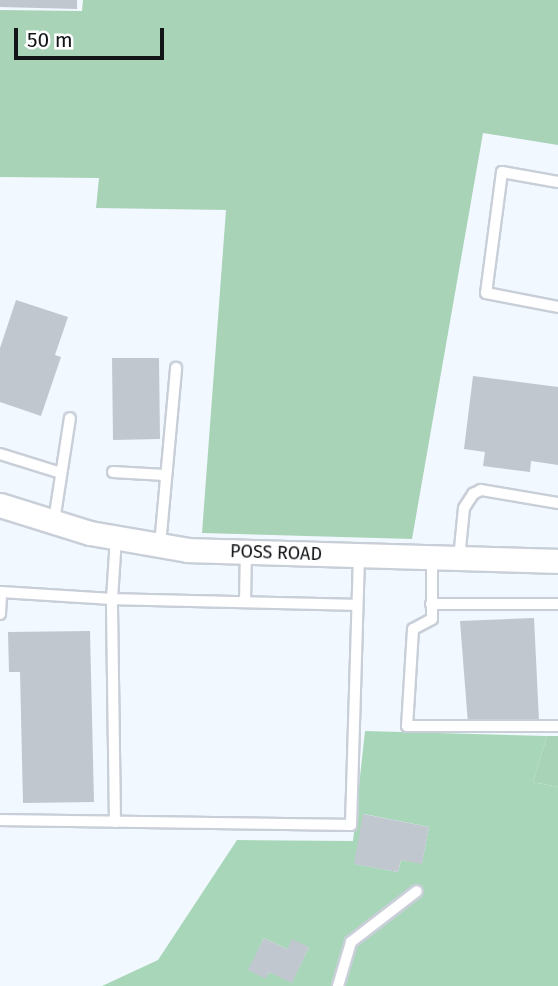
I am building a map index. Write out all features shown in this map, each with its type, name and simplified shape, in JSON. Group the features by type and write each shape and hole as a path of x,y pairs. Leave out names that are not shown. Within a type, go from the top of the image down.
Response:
{"street":[{"name":"POSS ROAD","path":"0,505 116,537 160,545 246,552 558,561"}],"lane":[{"path":"558,182 502,172 486,293 558,307"},
{"path":"160,545 176,368"},
{"path":"54,521 70,418"},
{"path":"0,454 61,473"},
{"path":"113,472 165,475"},
{"path":"459,559 464,508 473,494 481,490 558,503"},
{"path":"116,537 113,599 116,822"},
{"path":"245,602 246,552"},
{"path":"0,820 351,825 359,555"},
{"path":"432,558 432,619 413,629 407,726 558,726"},
{"path":"0,614 1,592 113,599 358,604"},
{"path":"431,604 558,604"},
{"path":"338,986 351,942 418,891"}],"green space":[{"path":"83,0 558,0 558,145 483,133 412,539 202,533 226,210 96,208 99,178 0,177 0,10 82,11"},
{"path":"365,731 547,736 533,782 558,787 558,986 102,986 158,960 237,840 353,841","holes":["364,814 429,827 422,863 401,860 398,872 355,864","264,938 287,949 309,947 292,982 269,972 266,978 249,970"]},
{"path":"547,736 558,736 558,787 533,782"}],"building":[{"path":"0,0 77,0 77,9 0,7"},
{"path":"16,300 68,317 55,355 61,357 41,416 0,402 0,348"},
{"path":"112,358 159,358 160,439 113,440"},
{"path":"473,376 558,387 558,465 531,461 530,472 483,466 485,452 464,449"},
{"path":"534,618 539,721 468,724 460,621"},
{"path":"90,631 94,802 23,803 20,672 9,672 8,632"},
{"path":"363,814 429,827 422,864 401,860 398,872 354,864"},
{"path":"264,938 287,949 292,939 309,947 292,983 269,972 266,979 248,970"}]}
